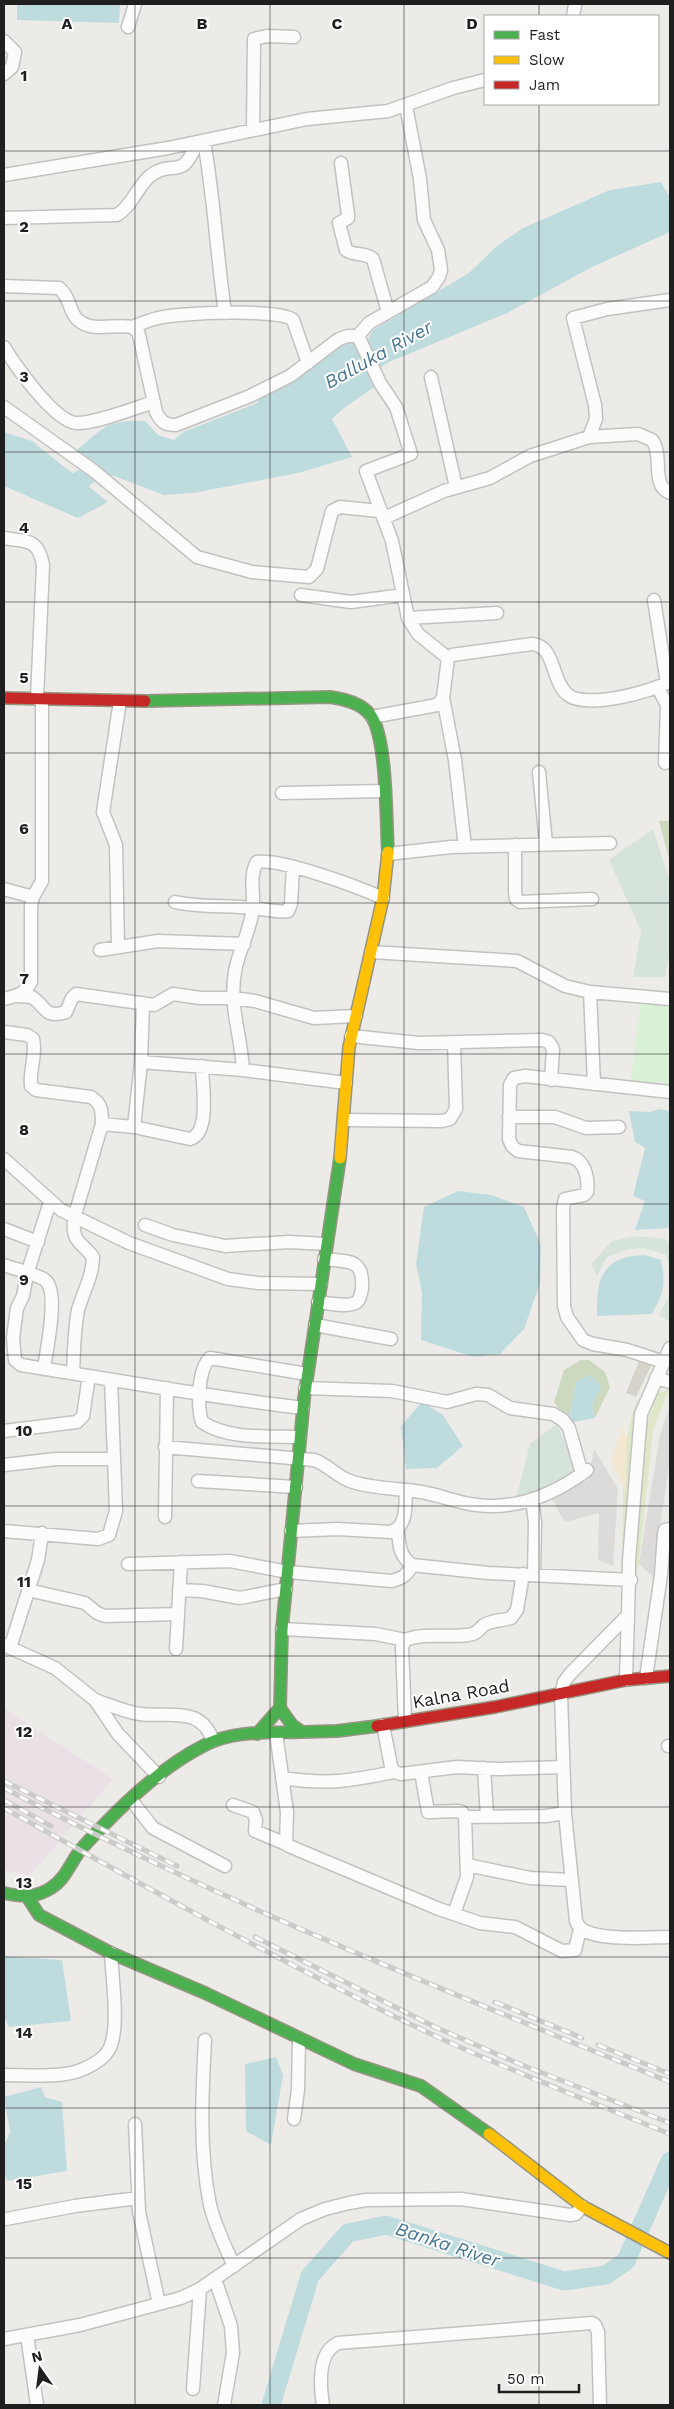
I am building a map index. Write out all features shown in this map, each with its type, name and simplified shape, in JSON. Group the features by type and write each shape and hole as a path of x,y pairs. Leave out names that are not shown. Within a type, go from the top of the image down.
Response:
{"main road":[{"path":"4,698 120,702 330,697 347,700 359,706 372,717 380,745 385,791 388,854 383,898 351,1036 344,1120 305,1388 282,1629 280,1708 292,1725 302,1732"},
{"name":"Kalna Road","path":"28,1898 59,1883 76,1855 100,1830 159,1777 194,1750 213,1741 257,1734 337,1731 383,1725 561,1694 626,1680 670,1676"},
{"path":"257,1734 280,1708"},
{"path":"4,1893 28,1898 39,1915 111,1953 205,1993 354,2064 421,2086 496,2139 582,2206 669,2252"}],"street":[{"path":"128,27 135,4"},
{"path":"253,130 254,39 266,36 294,36"},
{"path":"4,41 15,52 12,67 4,74"},
{"path":"4,175 200,142 307,119 366,114 406,106 454,88 484,80"},
{"path":"132,328 138,332 160,420 166,425 176,425 250,396 290,376 339,339 348,336 358,336 370,323 432,287 439,277 441,270 438,250 424,220 420,179 406,106"},
{"path":"4,218 117,215 124,211 150,176 182,167 188,163 200,142"},
{"path":"200,142 211,181 216,245 225,313"},
{"path":"341,162 348,218 339,223 346,250 348,252 368,255 373,259 388,312"},
{"path":"4,286 59,288 68,298 73,314 85,325 132,328 165,317 225,313 289,316 293,320 308,363"},
{"path":"589,437 596,420 595,405 573,318 606,309 670,300"},
{"path":"358,336 380,383 396,408 411,454 366,471 392,541 408,618 418,634 448,658"},
{"path":"4,347 18,370 58,414 67,421 82,423 154,402"},
{"path":"431,377 456,487"},
{"path":"4,407 94,471 188,551 215,563 252,572 309,577 317,569 332,511 340,507 381,514 456,487 490,478 530,456 589,437 638,434 652,440 659,457 659,484 662,490 670,493"},
{"path":"4,538 30,542 37,546 41,552 43,565 39,700 42,881 33,896 31,906 31,982 27,990 17,996"},
{"path":"301,595 351,602 403,595"},
{"path":"654,600 667,705 665,763"},
{"path":"408,618 497,612"},
{"path":"448,658 462,652 539,644 548,654 559,687 568,696 583,700 636,694 665,684"},
{"path":"448,658 443,698 455,760 465,847"},
{"path":"372,717 437,706 443,698"},
{"path":"118,946 116,845 103,812 120,702"},
{"path":"539,772 546,844"},
{"path":"282,793 385,791"},
{"path":"388,854 465,847 610,843"},
{"path":"515,845 514,892 516,899 520,902 592,899"},
{"path":"244,1070 242,1044 233,1012 233,998 236,970 253,908 252,870 257,862 268,860 293,867 358,887 383,898"},
{"path":"175,902 207,908 253,908 280,912 288,911 291,904 293,867"},
{"path":"4,888 33,896"},
{"path":"100,950 118,946 174,941 244,944"},
{"path":"371,952 517,962 547,979 590,992 670,999"},
{"path":"590,992 594,1084"},
{"path":"4,999 17,996 32,997 38,1001 47,1013 60,1014 66,1012 72,998 76,994 154,1005 161,1003 173,994 200,998 233,998 255,1001 314,1018 356,1016"},
{"path":"134,1127 141,1062 143,1003"},
{"path":"4,1032 27,1036 33,1039 35,1047 30,1078 31,1086 36,1090 91,1097 99,1102 102,1111 102,1124 74,1218 73,1232 76,1241 93,1257 93,1266 75,1327 72,1373"},
{"path":"351,1036 419,1043 542,1040 549,1042 552,1049 552,1080"},
{"path":"344,1120 442,1121 450,1118 456,1109 454,1043"},
{"path":"141,1062 244,1070 346,1083"},
{"path":"102,1124 134,1127 190,1140 197,1137 201,1132 204,1103 202,1066"},
{"path":"664,1362 627,1350 593,1344 583,1340 567,1317 564,1306 563,1208 565,1199 587,1192 583,1165 580,1159 572,1157 518,1151 512,1146 509,1139 509,1117 510,1085 514,1078 525,1076 670,1092"},
{"path":"509,1117 554,1118 586,1128 619,1127"},
{"path":"4,1159 50,1202 74,1218 129,1243 228,1279 258,1283 320,1284"},
{"path":"50,1202 27,1274 23,1296 14,1320 13,1353 15,1360 21,1365 199,1394 303,1408"},
{"path":"145,1225 174,1235 225,1246 288,1242 326,1244"},
{"path":"4,1229 38,1242"},
{"path":"318,1302 347,1304 356,1302 361,1295 363,1274 360,1267 353,1262 324,1259"},
{"path":"4,1265 44,1279 50,1286 52,1306 44,1369"},
{"path":"315,1325 391,1339"},
{"path":"626,1680 629,1560 641,1414 670,1348"},
{"path":"300,1437 237,1434 208,1426 202,1422 199,1414 199,1394 204,1363 210,1358 308,1374"},
{"path":"4,1431 76,1422 83,1416 89,1376"},
{"path":"656,1378 670,1382"},
{"path":"4,1531 98,1539 109,1535 116,1511 111,1380"},
{"path":"165,1517 167,1388"},
{"path":"165,1447 314,1460 324,1463 347,1480 365,1486 448,1497 476,1505 499,1506 532,1500 565,1486 584,1472 569,1428 563,1420 553,1414 510,1408 488,1395 476,1394 447,1402 392,1391 305,1388"},
{"path":"4,1465 56,1459 114,1459"},
{"path":"198,1480 296,1487"},
{"path":"292,1531 344,1529 391,1532 398,1529 403,1522 406,1490"},
{"path":"282,1629 376,1634 405,1640 415,1636 468,1635 478,1632 484,1625 511,1618 517,1610 528,1575 535,1522 532,1500"},
{"path":"398,1529 400,1551 403,1559 412,1565 528,1575 630,1580"},
{"path":"646,1678 666,1557 664,1534 665,1530 670,1529"},
{"path":"42,1533 38,1560 7,1646 54,1668 95,1700 118,1734 159,1777"},
{"path":"128,1564 230,1561 288,1572 392,1581 402,1579 408,1574 412,1565"},
{"path":"176,1649 181,1562"},
{"path":"179,1590 202,1591 240,1598 286,1589"},
{"path":"28,1590 85,1603 97,1613 105,1616 178,1614"},
{"path":"627,1616 570,1674 564,1682 561,1694 565,1813 576,1921 580,1929 587,1934 614,1937 670,1937"},
{"path":"405,1640 402,1646 405,1721"},
{"path":"95,1700 141,1714 191,1716 203,1721 209,1728 213,1741"},
{"path":"383,1725 391,1766 394,1772"},
{"path":"276,1733 287,1812 286,1844"},
{"path":"282,1778 311,1783 337,1783 394,1772 401,1774 457,1767 563,1767"},
{"path":"484,1768 488,1816"},
{"path":"421,1772 428,1812 458,1811 462,1812 465,1817 466,1883 454,1914"},
{"path":"132,1801 153,1828 226,1866"},
{"path":"233,1805 253,1812 256,1820 255,1831 454,1914 480,1923 515,1927 562,1951 569,1952 575,1950 578,1945 580,1929"},
{"path":"465,1817 537,1816 565,1813"},
{"path":"467,1865 530,1878 572,1880"},
{"path":"4,2075 76,2072 91,2065 107,2053 112,2044 114,2028 111,1953"},
{"path":"294,2119 298,2090 299,2039"},
{"path":"205,2040 202,2108 210,2205 218,2231 234,2266"},
{"path":"135,2124 138,2198 159,2304"},
{"path":"6,2219 75,2206 138,2198"},
{"path":"4,2339 80,2326 181,2298 200,2289 301,2219 325,2209 349,2203 366,2200 461,2199 570,2215 578,2212 582,2206"},
{"path":"215,2279 231,2326 234,2353 224,2404"},
{"path":"193,2389 200,2289"},
{"path":"323,2405 322,2370 326,2353 338,2343 592,2323 597,2326 598,2332 600,2405"},
{"path":"27,2335 37,2405"}],"shaded area":[{"path":"653,829 670,882 670,949 665,977 633,977 641,931 609,860"},
{"path":"637,1236 665,1239 670,1243 670,1272 666,1255 649,1250 636,1249 622,1251 606,1258 597,1276 591,1264 612,1241"},
{"path":"670,1294 670,1322 659,1315"},
{"path":"656,1356 636,1397 626,1393 639,1361"},
{"path":"670,1406 670,1458 653,1577 639,1564 660,1435"},
{"path":"557,1424 578,1471 543,1492 516,1499 530,1444"},
{"path":"594,1449 618,1489 613,1566 598,1560 599,1513 565,1522 550,1496 588,1480"},
{"path":"4,1708 113,1779 30,1875 4,1870"}],"green space":[{"path":"659,821 670,821 670,862"},
{"path":"641,1001 670,1003 670,1089 660,1081 647,1088 630,1086"},
{"path":"581,1360 589,1360 605,1372 610,1387 595,1418 592,1405 602,1386 576,1381 568,1423 554,1402 564,1370"},
{"path":"669,1389 653,1431 638,1571 635,1565 647,1424 658,1393"},
{"path":"638,1399 625,1547 622,1546 624,1471 628,1432"}],"sand":[{"path":"623,1427 627,1439 625,1490 611,1461"}],"water":[{"path":"17,4 120,4 119,23 17,20"},
{"path":"661,182 670,198 670,232 592,267 507,313 389,362 378,369 366,343 373,330 469,273 497,246 523,228 610,190"},
{"path":"355,339 377,385 344,408 332,419 352,457 298,473 193,493 164,495 114,476 103,474 77,450 107,426 122,422 145,421 158,435 174,440 183,432 257,403 265,390 335,346"},
{"path":"4,432 32,441 108,502 78,518 4,486"},
{"path":"660,1109 670,1111 670,1228 635,1230 645,1201 633,1196 645,1148 635,1142 629,1111 650,1112"},
{"path":"458,1191 491,1195 524,1207 541,1245 540,1283 524,1329 500,1354 474,1357 421,1340 422,1293 416,1264 424,1207"},
{"path":"645,1255 661,1260 663,1269 663,1288 652,1314 597,1316 598,1290 605,1271 611,1264 620,1259"},
{"path":"590,1375 602,1386 592,1405 595,1418 568,1423 576,1381"},
{"path":"422,1402 443,1415 463,1446 437,1468 406,1469 401,1426"},
{"path":"4,1956 62,1960 71,2021 9,2027 4,2016"},
{"path":"276,2057 283,2075 271,2145 246,2131 245,2064"},
{"path":"41,2087 45,2097 62,2102 67,2171 7,2181 4,2170 4,2146 10,2131 4,2097"}],"waterway":[{"name":"Balluka River","path":"57,485 68,484 82,479 107,457"},
{"name":"Banka River","path":"271,2405 310,2276 348,2233 386,2225 564,2281 606,2275 626,2261 670,2161"}],"railway":[{"path":"4,1781 177,1866"},
{"path":"4,1788 167,1869 250,1907 418,1979 670,2082"},
{"path":"4,1800 51,1826"},
{"path":"4,1808 215,1924 375,2007 489,2060 670,2134"},
{"path":"255,1937 435,2027 522,2065 670,2123"},
{"path":"495,2002 582,2038"},
{"path":"598,2045 670,2074"}],"traffic: fast":[{"path":"145,701 330,697 342,699 360,706 373,719 378,731 385,783 388,852"},
{"path":"340,1158 304,1399 282,1629 280,1708 292,1725 302,1732 337,1731 377,1726"},
{"path":"257,1734 280,1708"},
{"path":"4,1893 28,1896 40,1894 51,1888 65,1874 83,1847 110,1818 155,1777 188,1754 216,1740 228,1737 302,1732"},
{"path":"28,1898 39,1915 111,1953 205,1993 354,2064 421,2086 489,2134"}],"traffic: slow":[{"path":"340,1158 349,1047 383,898 388,852"},
{"path":"489,2134 582,2206 670,2253"}],"traffic: jam":[{"path":"4,698 145,701"},
{"path":"377,1726 495,1707 626,1680 670,1676"}]}
